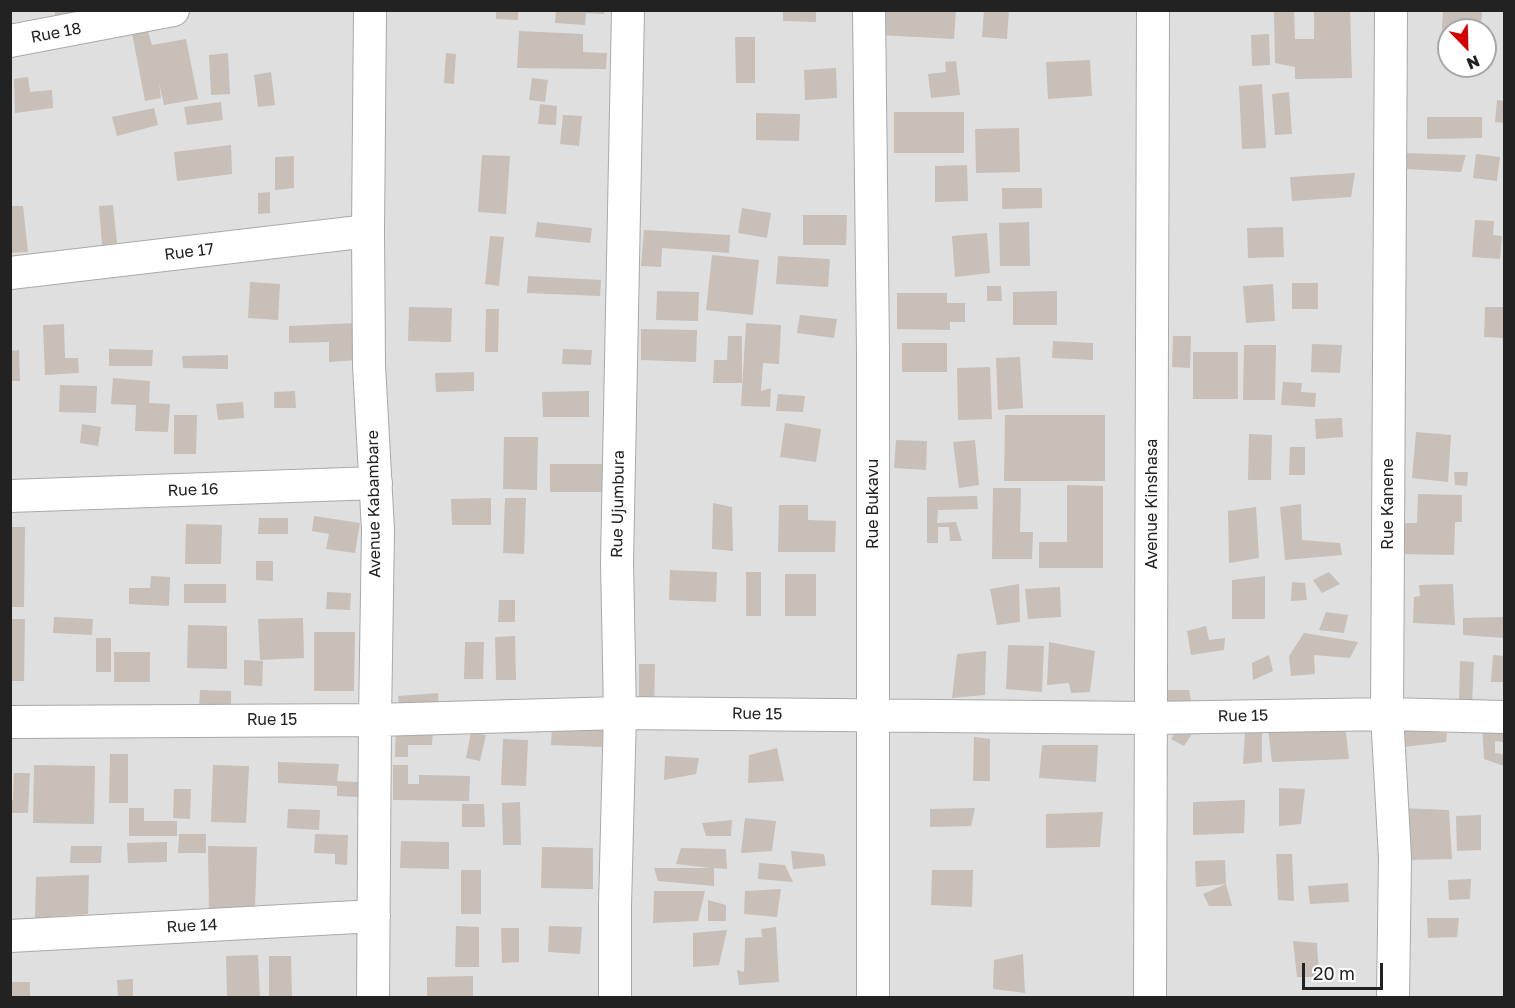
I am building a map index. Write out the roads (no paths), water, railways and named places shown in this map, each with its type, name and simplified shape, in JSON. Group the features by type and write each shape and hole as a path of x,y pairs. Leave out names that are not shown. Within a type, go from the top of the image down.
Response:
{"street":[{"name":"Rue 18","path":"10,41 173,10"},
{"name":"Avenue Kabambare","path":"370,10 369,366 378,530 373,998"},
{"name":"Rue Ujumbura","path":"615,998 620,712 617,562 628,10"},
{"name":"Rue Bukavu","path":"869,10 873,351 873,998"},
{"name":"Avenue Kinshasa","path":"1150,998 1153,10"},
{"name":"Rue Kanene","path":"1391,10 1387,714 1395,858 1393,998"},
{"name":"Rue 17","path":"10,273 368,231"},
{"name":"Rue 16","path":"10,496 376,483"},
{"name":"Rue 15","path":"10,722 375,720 620,712 1151,718 1387,714 1504,717"},
{"name":"Rue 14","path":"10,936 374,916"}]}
